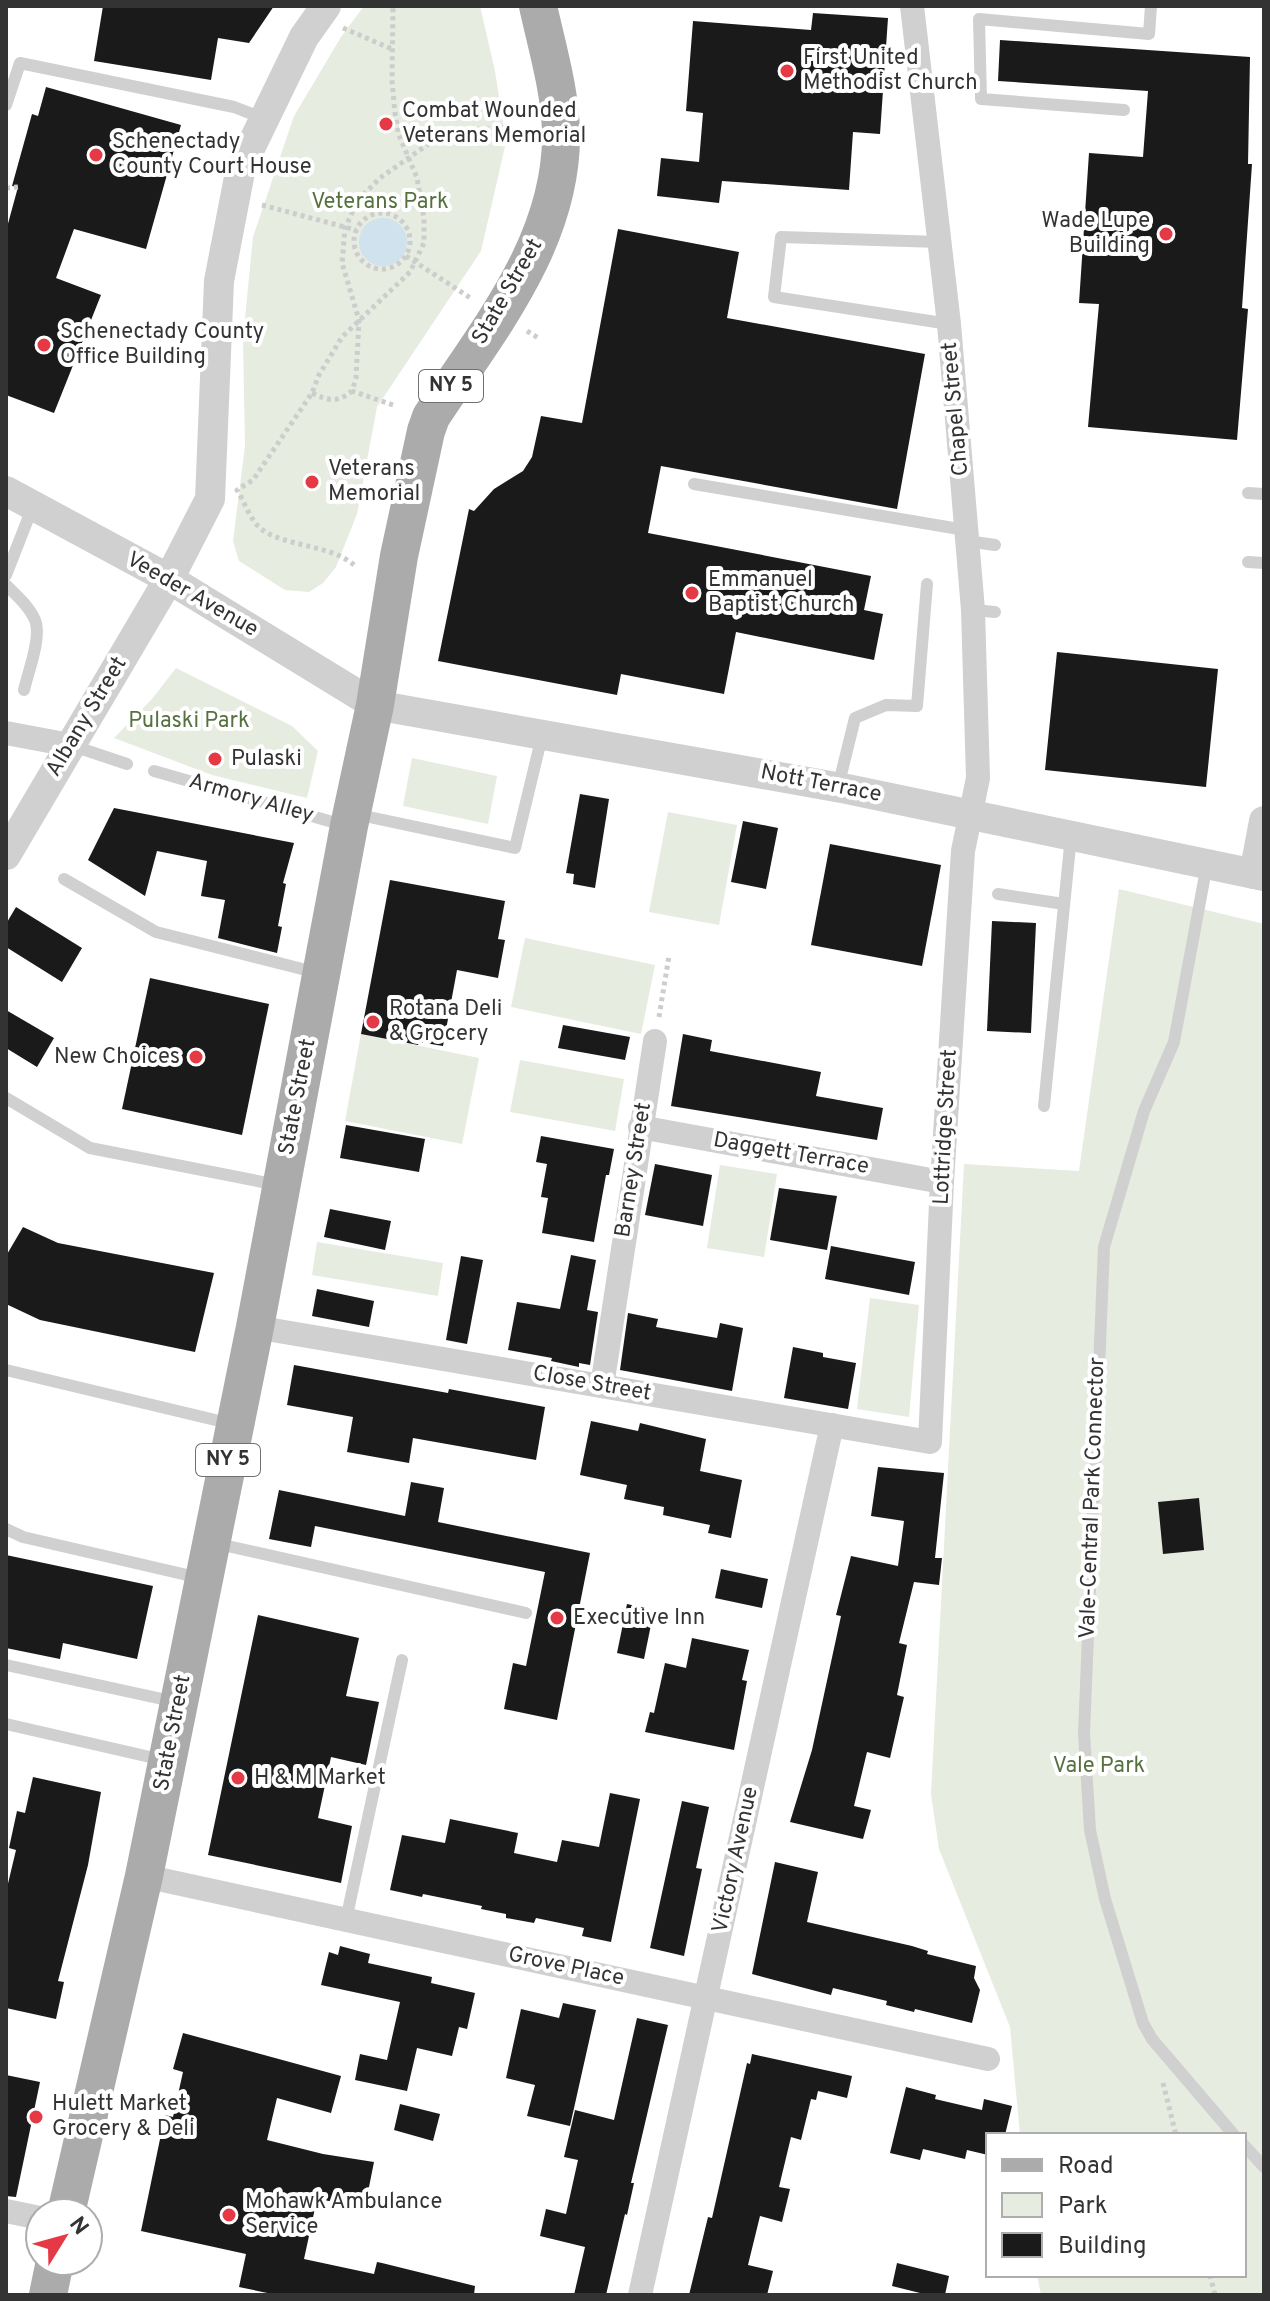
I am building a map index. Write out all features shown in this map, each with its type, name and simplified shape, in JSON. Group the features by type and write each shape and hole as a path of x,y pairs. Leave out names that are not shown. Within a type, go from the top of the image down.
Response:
{"main road":[{"name":"State Street","path":"70,2197 144,1876 208,1561 350,820 375,705 399,556 431,417 523,273 542,235 559,174 561,131 557,98 538,6"}],"street":[{"name":"Chapel Street","path":"912,6 949,324 966,536 984,611 978,778 973,813"},
{"path":"169,579 210,499 219,281 241,167 304,37 334,17"},
{"name":"Veeder Avenue","path":"6,491 169,579 375,705"},
{"name":"Albany Street","path":"6,855 169,579"},
{"name":"Nott Terrace","path":"375,705 838,787 1259,875"},
{"path":"6,733 70,745"},
{"name":"Lottridge Street","path":"930,1442 942,1182 963,851 973,813"},
{"path":"1259,875 1264,821"},
{"name":"Barney Street","path":"602,1386 655,1041"},
{"name":"Daggett Terrace","path":"640,1127 942,1182"},
{"name":"Close Street","path":"255,1327 930,1442"},
{"name":"Victory Avenue","path":"640,2295 832,1425"},
{"name":"Grove Place","path":"144,1876 988,2059"}],"lane":[{"path":"1124,110 981,99 979,19 1149,34 1151,6"},
{"path":"6,105 20,63 234,107 265,119"},
{"path":"939,242 781,237 774,297 949,324"},
{"path":"694,484 966,536 995,545"},
{"path":"1248,493 1264,494"},
{"path":"6,575 33,506"},
{"path":"1248,562 1264,563"},
{"path":"838,787 855,718 886,705 917,706 927,584"},
{"path":"6,585 23,602 36,622 35,647 24,690"},
{"name":"Armory Alley","path":"154,771 350,820 515,848 543,733"},
{"path":"70,745 127,764"},
{"path":"1044,1106 1071,836"},
{"name":"Vale-Central Park Connector","path":"1207,864 1174,1042 1144,1111 1104,1247 1084,1733 1090,1830 1105,1899 1143,2023 1152,2039 1232,2133"},
{"path":"64,879 156,932 321,974"},
{"path":"998,894 1064,904"},
{"path":"6,1098 90,1148 281,1185"},
{"path":"6,1370 235,1425"},
{"path":"6,1529 23,1537 208,1561 526,1613"},
{"path":"346,1920 402,1660"},
{"path":"6,1665 179,1703"},
{"path":"6,1724 167,1761"},
{"path":"1246,2147 1264,2167"}],"path":[{"path":"354,565 344,557 259,528 237,490 253,480 312,393 342,337 410,272 424,243 424,218 417,178 399,135 395,113 392,81 393,6"},
{"path":"334,17 393,49"},
{"path":"312,393 330,401 342,399 352,391 356,378 359,320 342,263 345,228 358,200 380,178 447,131 513,127"},
{"path":"6,188 18,187"},
{"path":"258,204 356,230"},
{"path":"377,214 395,217 402,222 410,239 405,256 391,268 373,268 358,257 356,230 368,217 377,214"},
{"path":"405,256 472,299"},
{"path":"352,391 393,405"},
{"path":"655,1041 669,956"},
{"path":"1152,2039 1176,2133"}],"green space":[{"name":"Veterans Park","path":"364,6 480,6 495,71 506,142 481,251 377,407 357,514 336,567 323,583 309,592 285,590 239,561 233,541 245,446 243,339 253,237 294,116 341,37"},
{"name":"Pulaski Park","path":"176,668 292,726 318,751 307,798 212,775 114,738 152,699"},
{"path":"412,758 497,776 488,824 403,806"},
{"path":"668,812 737,825 719,925 649,912"},
{"name":"Vale Park","path":"1119,889 1264,924 1264,2295 1041,2295 1037,2277 1246,2277 1246,2133 1020,2133 1010,2027 939,1849 931,1794 964,1164 1079,1171"},
{"path":"525,938 655,965 641,1034 511,1007"},
{"path":"361,1034 479,1058 462,1144 345,1121"},
{"path":"520,1060 624,1079 615,1131 510,1112"},
{"path":"720,1165 777,1174 764,1257 707,1248"},
{"path":"317,1242 443,1263 438,1296 312,1275"},
{"path":"870,1298 919,1305 909,1417 857,1409"}],"water":[{"path":"383,218 392,219 400,225 406,233 406,251 400,259 392,265 383,266 374,265 366,259 360,251 359,242 360,233 366,225 374,219"}],"building":[{"path":"103,6 274,6 249,43 218,38 211,80 94,61"},
{"name":"First United Methodist Church","path":"813,13 888,18 880,134 853,132 849,190 722,181 719,203 657,196 661,158 699,162 703,113 686,111 693,21 811,30"},
{"path":"1000,40 1250,57 1248,164 1252,164 1242,308 1248,309 1237,440 1088,427 1099,304 1079,303 1089,153 1143,157 1148,91 998,81"},
{"path":"46,87 181,125 146,249 74,229 56,278 101,295 54,413 6,395 6,231 18,187 12,186 32,114 38,116"},
{"path":"618,229 739,252 727,318 925,354 897,509 661,466 648,533 871,576 864,610 883,614 874,660 736,632 724,694 621,674 617,695 438,661 469,509 474,511 494,489 523,471 532,457 541,416 582,423"},
{"path":"1057,652 1218,669 1206,787 1045,770"},
{"path":"580,794 609,799 595,888 573,884 574,874 566,873"},
{"path":"114,808 294,843 283,883 286,884 278,926 282,927 277,953 218,938 225,900 201,896 207,861 157,851 145,896 88,860"},
{"path":"743,821 778,828 766,889 731,882"},
{"path":"830,844 941,865 922,966 811,945"},
{"path":"390,880 505,901 498,939 505,940 498,978 457,970 443,1046 419,1042 418,1045 361,1034"},
{"path":"16,907 82,948 62,982 6,947 6,924"},
{"path":"992,921 1036,923 1031,1033 987,1031"},
{"name":"New Choices","path":"150,978 269,1004 242,1135 122,1109"},
{"path":"6,1010 54,1038 37,1067 6,1048"},
{"path":"563,1025 630,1037 625,1060 558,1048"},
{"path":"683,1034 712,1040 710,1051 821,1072 816,1096 883,1108 877,1140 671,1106"},
{"path":"346,1125 425,1139 419,1172 340,1158"},
{"path":"541,1136 614,1149 594,1242 542,1233 548,1198 541,1197 547,1164 536,1162"},
{"path":"655,1164 712,1175 703,1226 645,1215"},
{"path":"779,1188 837,1196 827,1250 770,1240"},
{"path":"330,1209 391,1221 385,1250 324,1237"},
{"path":"23,1227 58,1243 214,1273 195,1352 40,1320 6,1304 6,1256"},
{"path":"831,1246 915,1262 909,1295 825,1279"},
{"path":"571,1255 596,1260 587,1310 598,1312 590,1365 579,1363 579,1367 551,1361 552,1358 508,1350 517,1302 560,1309"},
{"path":"461,1256 483,1260 467,1344 446,1340"},
{"path":"317,1289 374,1301 369,1327 312,1316"},
{"path":"628,1313 658,1319 656,1327 717,1338 720,1323 743,1328 732,1391 620,1370"},
{"path":"793,1347 856,1363 848,1409 784,1398"},
{"path":"294,1365 545,1407 536,1460 413,1438 409,1463 347,1452 353,1417 287,1405"},
{"path":"591,1421 638,1431 640,1423 706,1439 700,1471 742,1480 731,1538 708,1533 710,1525 663,1515 664,1507 624,1499 627,1485 580,1475"},
{"path":"878,1467 944,1473 935,1558 942,1558 939,1585 914,1582 899,1643 907,1645 897,1695 904,1697 890,1758 867,1752 854,1806 871,1810 863,1839 790,1822 812,1750 841,1616 836,1615 851,1556 898,1566 904,1521 871,1516"},
{"name":"Executive Inn","path":"411,1482 444,1488 438,1522 590,1553 557,1720 504,1709 513,1663 526,1666 545,1572 315,1526 311,1547 269,1539 279,1490 405,1516"},
{"path":"1199,1498 1204,1550 1163,1554 1158,1502"},
{"path":"6,1555 153,1586 137,1659 63,1643 60,1659 6,1648"},
{"path":"721,1569 768,1579 762,1608 715,1598"},
{"path":"627,1604 654,1610 644,1659 617,1653"},
{"path":"258,1615 359,1638 346,1696 379,1702 366,1765 331,1757 318,1818 352,1826 341,1883 208,1855"},
{"path":"692,1638 749,1650 742,1680 747,1681 734,1750 645,1732 650,1712 654,1713 665,1663 686,1668"},
{"path":"33,1777 101,1792 88,1865 58,1981 64,1982 56,2019 6,2008 6,1892 16,1850 9,1848 17,1811 25,1813"},
{"path":"610,1793 640,1799 611,1942 582,1936 584,1928 536,1918 534,1923 506,1918 506,1914 481,1909 482,1906 390,1890 402,1835 445,1843 450,1819 518,1833 514,1853 557,1862 562,1840 599,1847"},
{"path":"682,1801 709,1807 696,1868 702,1869 684,1956 650,1948"},
{"path":"775,1862 818,1872 807,1922 912,1946 928,1951 927,1954 976,1966 974,1978 980,1990 972,2023 886,2005 887,2001 833,1988 831,1995 752,1974"},
{"path":"340,1946 370,1954 368,1963 432,1977 431,1983 475,1993 467,2029 459,2027 452,2056 417,2048 407,2091 355,2080 360,2054 387,2060 400,2002 321,1985 329,1952 338,1955"},
{"path":"563,2003 596,2010 570,2126 527,2116 535,2085 506,2078 521,2009 559,2018"},
{"path":"637,2018 668,2025 631,2183 634,2183 627,2215 606,2295 574,2295 585,2247 540,2236 546,2209 566,2214 578,2160 564,2157 575,2110 614,2120"},
{"path":"183,2033 341,2076 331,2113 277,2098 267,2140 323,2154 374,2162 365,2207 317,2199 304,2259 374,2274 377,2262 382,2263 475,2286 474,2295 277,2295 239,2287 246,2254 141,2231 165,2115 173,2117 183,2072 173,2069"},
{"path":"752,2054 852,2076 847,2098 818,2091 816,2100 811,2099 801,2140 791,2137 779,2187 790,2189 782,2222 760,2216 748,2265 773,2271 767,2295 689,2295 708,2217 712,2218 747,2063 750,2064"},
{"path":"6,2075 40,2082 16,2197 6,2196"},
{"path":"906,2087 936,2095 935,2099 982,2110 984,2099 1012,2106 1005,2133 986,2133 986,2155 967,2150 965,2159 923,2149 920,2160 890,2153"},
{"path":"400,2104 440,2114 433,2141 394,2130"},
{"path":"897,2263 949,2276 945,2295 928,2295 892,2286"}],"place":[{"name":"First United Methodist Church","path":"787,71"},
{"name":"Combat Wounded Veterans Memorial","path":"386,124"},
{"name":"Schenectady County Court House","path":"96,155"},
{"name":"Wade Lupe Building","path":"1166,234"},
{"name":"Schenectady County Office Building","path":"44,345"},
{"name":"Veterans Memorial","path":"312,482"},
{"name":"Emmanuel Baptist Church","path":"692,593"},
{"name":"Pulaski","path":"215,759"},
{"name":"Rotana Deli & Grocery","path":"373,1022"},
{"name":"New Choices","path":"196,1057"},
{"name":"Executive Inn","path":"557,1618"},
{"name":"H & M Market","path":"238,1778"},
{"name":"Hulett Market Grocery & Deli","path":"36,2117"},
{"name":"Mohawk Ambulance Service","path":"229,2215"}]}
